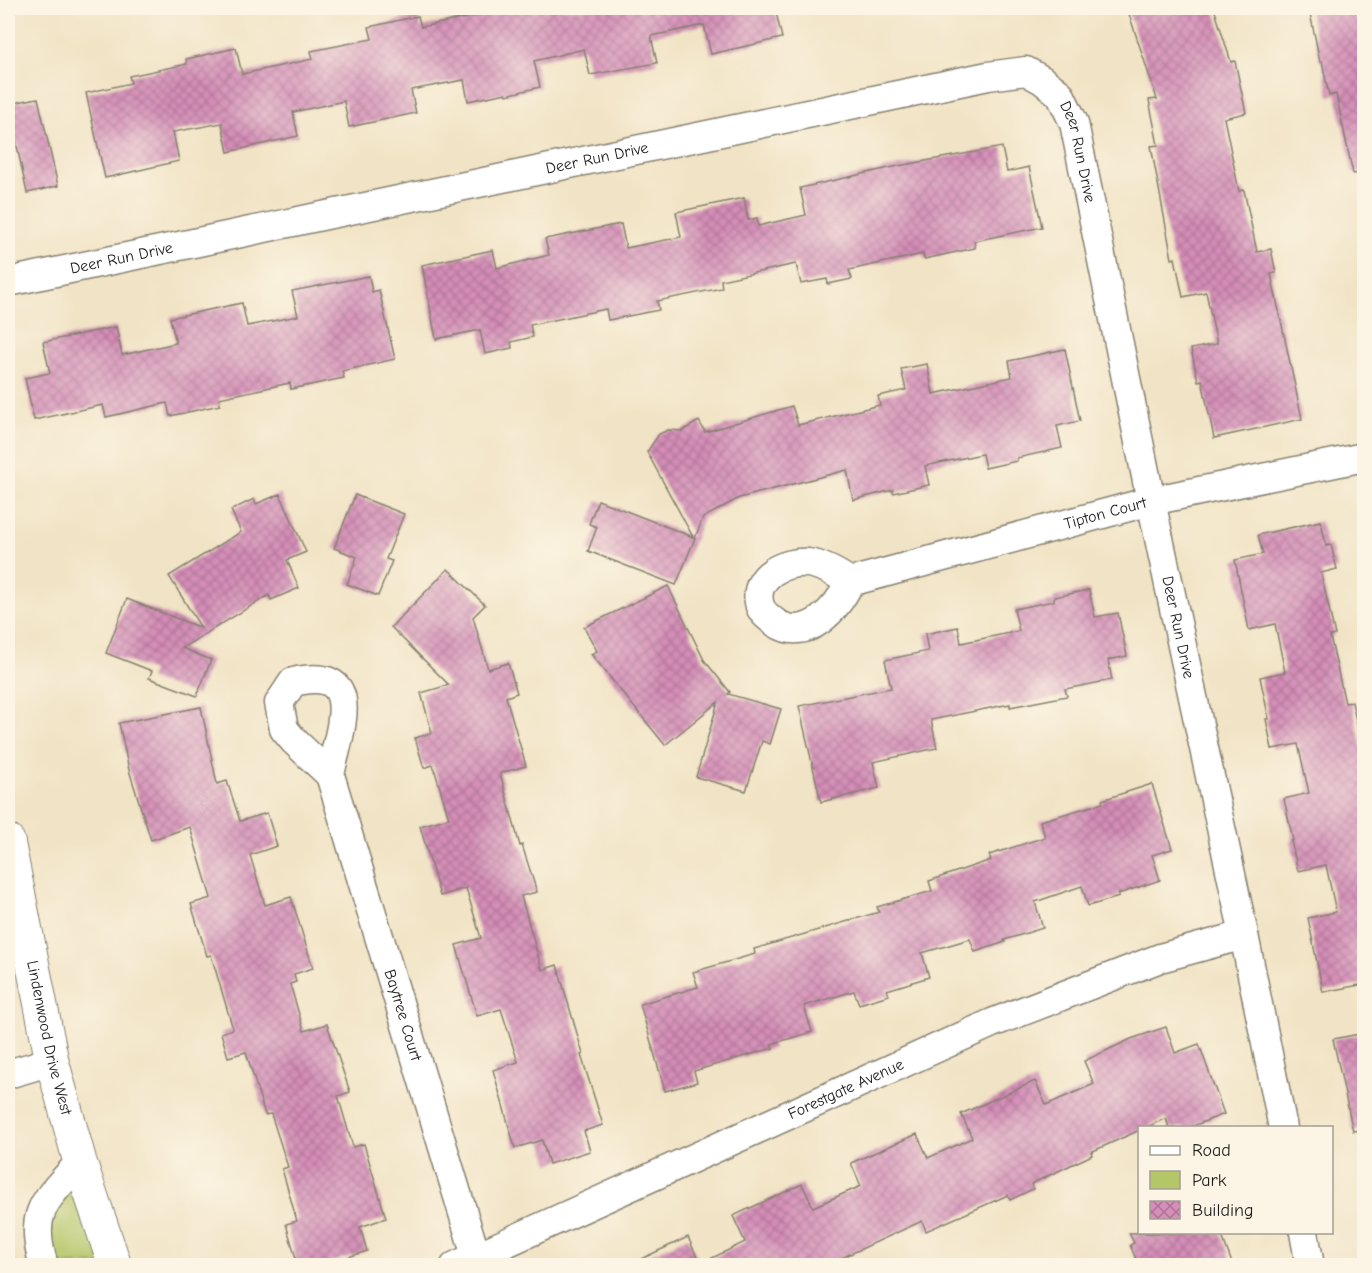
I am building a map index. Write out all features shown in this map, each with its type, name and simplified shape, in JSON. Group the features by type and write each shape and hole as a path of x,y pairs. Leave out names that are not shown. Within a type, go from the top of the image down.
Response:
{"street":[{"name":"Deer Run Drive","path":"8,282 977,78 1026,71 1042,80 1060,94 1074,123 1150,501 1244,935 1283,1126"},
{"name":"Tipton Court","path":"850,582 1150,501 1365,457"},
{"name":"Baytree Court","path":"330,775 465,1261"},
{"name":"Lindenwood Drive West","path":"8,841 52,1061 80,1162 115,1266"},
{"name":"Forestgate Avenue","path":"465,1261 992,1023 1160,958 1244,935"},
{"path":"8,1074 52,1061"},
{"path":"44,1266 38,1246 37,1225 46,1201 80,1162"},
{"path":"1304,1234 1310,1266"}],"green space":[{"path":"80,1162 115,1265 44,1265 46,1201"}],"building":[{"path":"514,8 775,8 782,38 711,54 704,25 651,36 657,63 590,75 584,49 534,61 540,87 468,101 464,80 411,90 416,113 349,127 344,101 293,112 298,136 228,152 222,123 173,132 179,161 105,178 86,93 131,83 129,76 187,64 186,59 236,48 242,74 313,59 311,51 372,39 369,27 418,16 421,27"},
{"path":"1127,8 1214,8 1231,62 1235,61 1246,113 1224,118 1239,191 1244,190 1257,252 1271,249 1276,273 1271,274 1302,419 1214,438 1202,380 1198,381 1191,349 1217,344 1206,292 1183,297 1175,258 1172,259 1151,146 1158,145 1149,100 1157,99"},
{"path":"1309,8 1365,8 1365,172 1353,174 1336,94 1329,96"},
{"path":"38,98 58,186 27,193 8,104"},
{"path":"1002,147 1007,172 1029,167 1042,227 974,241 975,248 924,259 923,254 849,270 852,279 828,284 827,279 801,284 796,264 721,280 722,288 657,301 659,310 608,320 606,309 530,325 533,337 511,342 512,348 485,354 480,330 436,339 422,265 493,250 497,268 549,255 545,239 621,224 626,248 681,237 676,212 744,198 748,220 757,218 758,226 806,215 800,188 898,166"},
{"path":"369,276 372,292 379,290 395,359 342,371 344,378 291,389 290,383 219,398 220,405 170,416 167,403 106,417 103,405 34,420 25,378 50,373 43,342 116,327 122,355 176,343 170,318 242,303 247,326 298,316 292,291"},
{"path":"1065,349 1080,421 1057,426 1062,448 985,468 982,454 925,466 929,485 893,493 893,490 853,500 847,470 739,498 703,518 676,585 588,551 597,527 589,524 598,500 693,537 647,452 659,434 668,430 682,431 699,421 705,432 792,406 798,425 880,405 878,396 906,390 901,369 927,364 933,394 1012,377 1009,361"},
{"path":"280,494 306,552 287,560 299,588 271,600 269,595 182,648 211,660 197,696 149,678 152,671 106,653 127,599 201,628 169,576 241,532 231,510 254,499 256,504"},
{"path":"355,495 404,514 386,559 392,561 378,596 347,584 357,557 334,548"},
{"path":"1321,521 1326,546 1331,545 1337,569 1321,573 1335,635 1330,636 1345,703 1352,702 1365,761 1365,984 1323,992 1308,918 1336,912 1326,865 1298,871 1284,799 1309,793 1298,744 1272,749 1266,719 1269,719 1260,677 1285,672 1275,624 1249,630 1235,560 1263,554 1258,535"},
{"path":"448,569 485,605 473,617 488,669 508,663 517,693 506,697 526,766 500,773 520,846 522,845 537,892 521,896 542,970 557,965 583,1054 581,1055 603,1125 584,1131 590,1151 549,1164 542,1140 515,1148 493,1070 518,1062 501,1009 477,1016 456,945 481,938 466,888 440,896 420,826 449,818 433,765 424,768 415,738 432,733 421,693 449,685 391,627"},
{"path":"668,586 704,660 730,692 728,694 781,709 770,744 762,741 746,791 696,777 718,702 665,745 591,654 597,651 584,627"},
{"path":"1089,590 1095,617 1118,613 1127,656 1108,660 1112,680 1065,689 1067,696 1010,707 1010,704 931,720 937,748 873,762 879,788 821,802 799,706 891,688 885,660 928,651 925,634 958,627 961,643 1019,631 1014,609 1054,601 1054,597"},
{"path":"201,707 217,784 227,781 240,821 267,813 277,846 250,855 265,905 291,897 313,968 294,974 296,982 290,984 304,1031 327,1024 350,1092 338,1096 353,1147 364,1144 386,1218 360,1227 367,1251 320,1266 298,1266 286,1224 297,1221 282,1169 288,1167 271,1114 265,1115 246,1052 228,1057 221,1033 233,1029 211,955 207,956 191,904 211,898 190,827 151,840 129,770 119,723"},
{"path":"1152,784 1172,849 1152,855 1160,880 1118,894 1119,897 1088,906 1082,886 1035,902 1043,928 975,952 970,939 922,953 929,977 887,990 889,995 859,1004 854,991 804,1006 812,1032 771,1044 773,1048 694,1071 697,1082 665,1091 640,1004 698,987 693,972 755,954 754,949 879,912 877,907 932,891 929,881 991,860 989,855 1045,837 1040,821 1103,803 1102,800"},
{"path":"1166,1027 1175,1053 1199,1044 1224,1114 1193,1126 1168,1126 1166,1118 1149,1126 1138,1126 1138,1131 1091,1152 1092,1155 1031,1184 1033,1189 1010,1200 1008,1195 926,1231 922,1221 824,1266 626,1266 688,1237 700,1264 745,1242 733,1216 802,1184 813,1207 861,1186 851,1163 917,1134 928,1158 972,1138 961,1114 1035,1081 1046,1105 1094,1084 1084,1061 1131,1039"},
{"path":"1365,1033 1365,1130 1353,1131 1333,1039"},
{"path":"1129,1233 1221,1234 1233,1266 1139,1266 1130,1245 1134,1243"}]}
